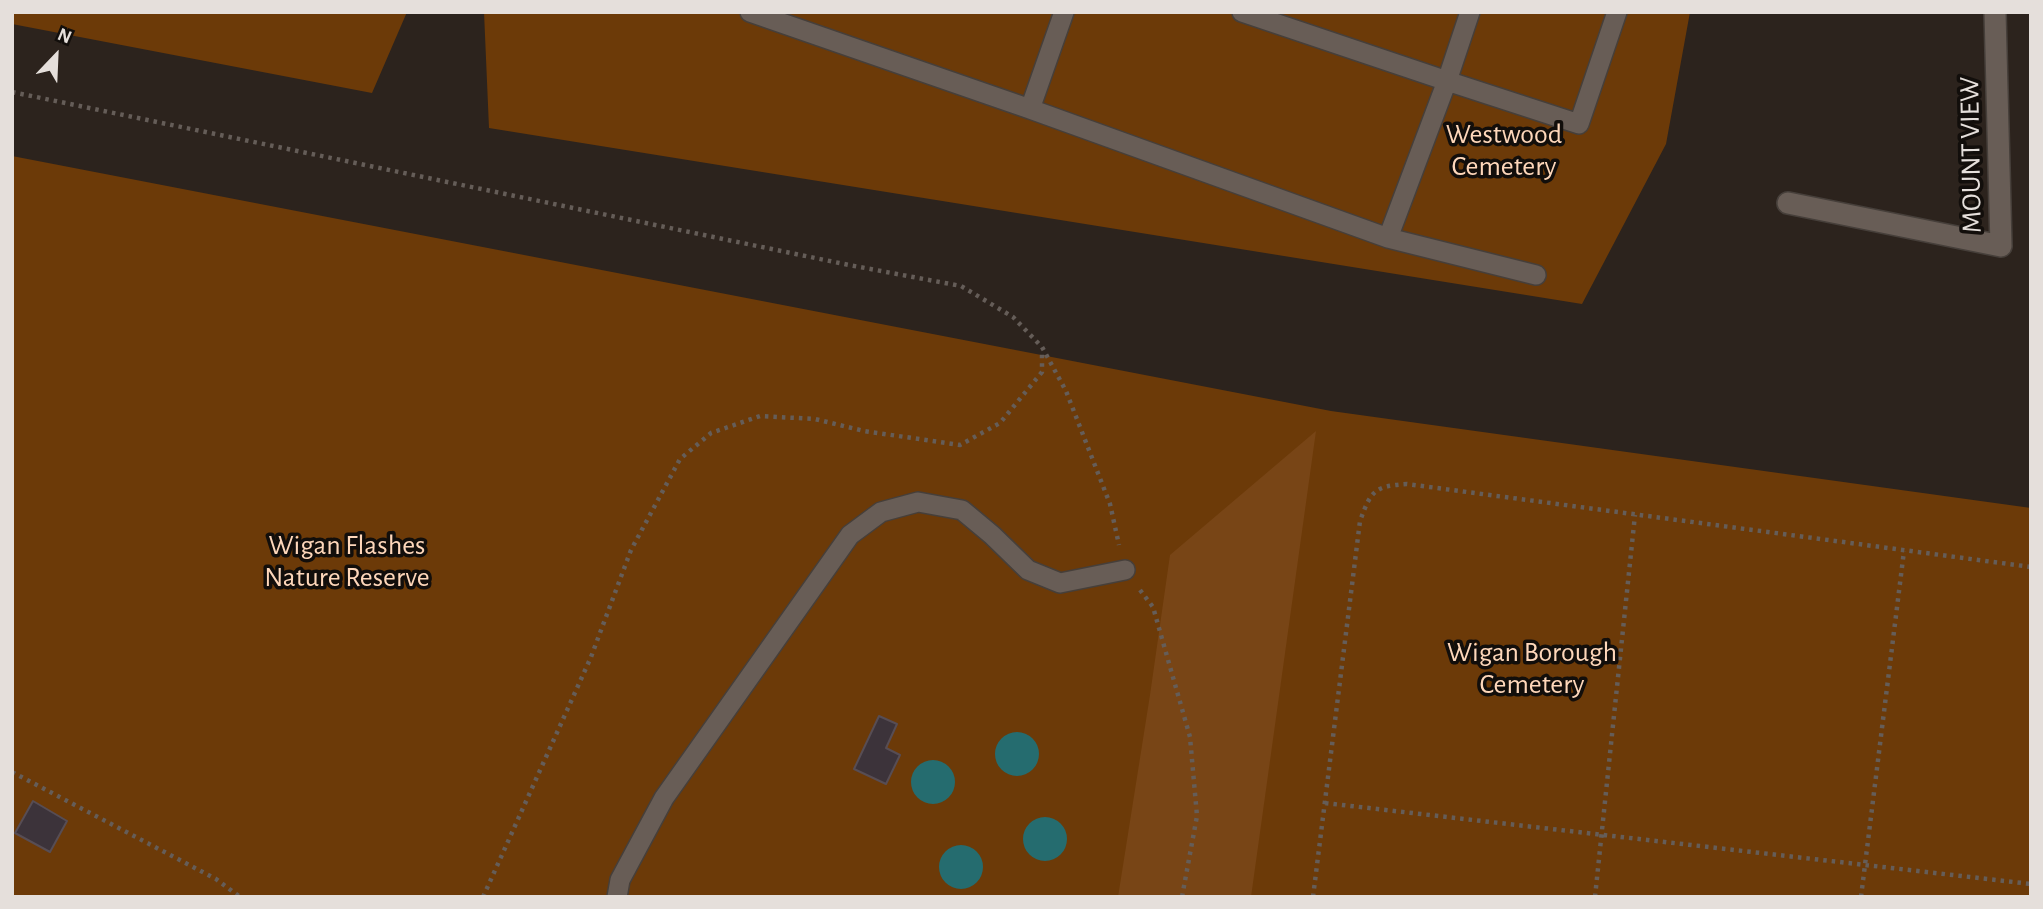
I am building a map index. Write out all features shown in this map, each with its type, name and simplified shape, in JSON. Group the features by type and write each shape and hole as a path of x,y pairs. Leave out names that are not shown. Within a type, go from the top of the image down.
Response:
{"street":[{"name":"MOUNT VIEW","path":"1788,203 2001,246 1995,12"}],"lane":[{"path":"750,12 774,16 1388,238 1536,275"},
{"path":"1030,109 1064,12"},
{"path":"1242,12 1579,124 1617,12"},
{"path":"1388,238 1470,12"},
{"path":"617,897 620,880 664,798 850,535 881,512 918,502 962,510 1028,570 1060,583 1125,570"}],"path":[{"path":"12,92 961,286 1013,317 1042,347 1066,391 1110,504 1125,570 1153,607 1189,737 1197,816 1182,897"},
{"path":"483,897 592,657 631,550 680,459 710,433 761,416 815,419 864,431 960,445 1000,423 1042,373 1042,347"},
{"path":"1313,897 1360,521 1368,499 1384,486 1407,484 2031,567"},
{"path":"1595,897 1635,515"},
{"path":"1861,897 1904,551"},
{"path":"12,772 216,879 240,897"},
{"path":"1325,803 2031,884"}],"green space":[{"path":"12,12 407,12 372,93 12,24"},
{"name":"Westwood Cemetery","path":"484,12 1690,12 1666,144 1582,304 489,128"},
{"name":"Wigan Flashes Nature Reserve","path":"12,156 1331,411 2031,508 2031,897 12,897"}],"shaded area":[{"path":"1316,431 1251,897 1118,897 1170,555"}],"water":[{"path":"1017,732 1026,733 1033,738 1038,745 1038,763 1033,770 1026,775 1017,776 1008,775 1001,770 996,763 995,754 996,745 1001,738 1008,733"},
{"path":"933,760 942,761 949,766 954,773 954,791 949,798 942,803 933,804 924,803 917,798 912,791 911,782 912,773 917,766 924,761"},
{"path":"1045,817 1054,818 1061,823 1066,830 1066,848 1061,855 1054,860 1045,861 1036,860 1029,855 1024,848 1023,839 1024,830 1029,823 1036,818"},
{"path":"961,845 977,851 983,867 977,883 961,889 945,883 939,867 945,851"}],"building":[{"path":"879,716 897,724 886,748 900,755 886,784 854,769"},
{"path":"33,801 67,821 50,852 15,833"}],"park label":[{"name":"Wigan Borough Cemetery","path":"1532,669"}]}
